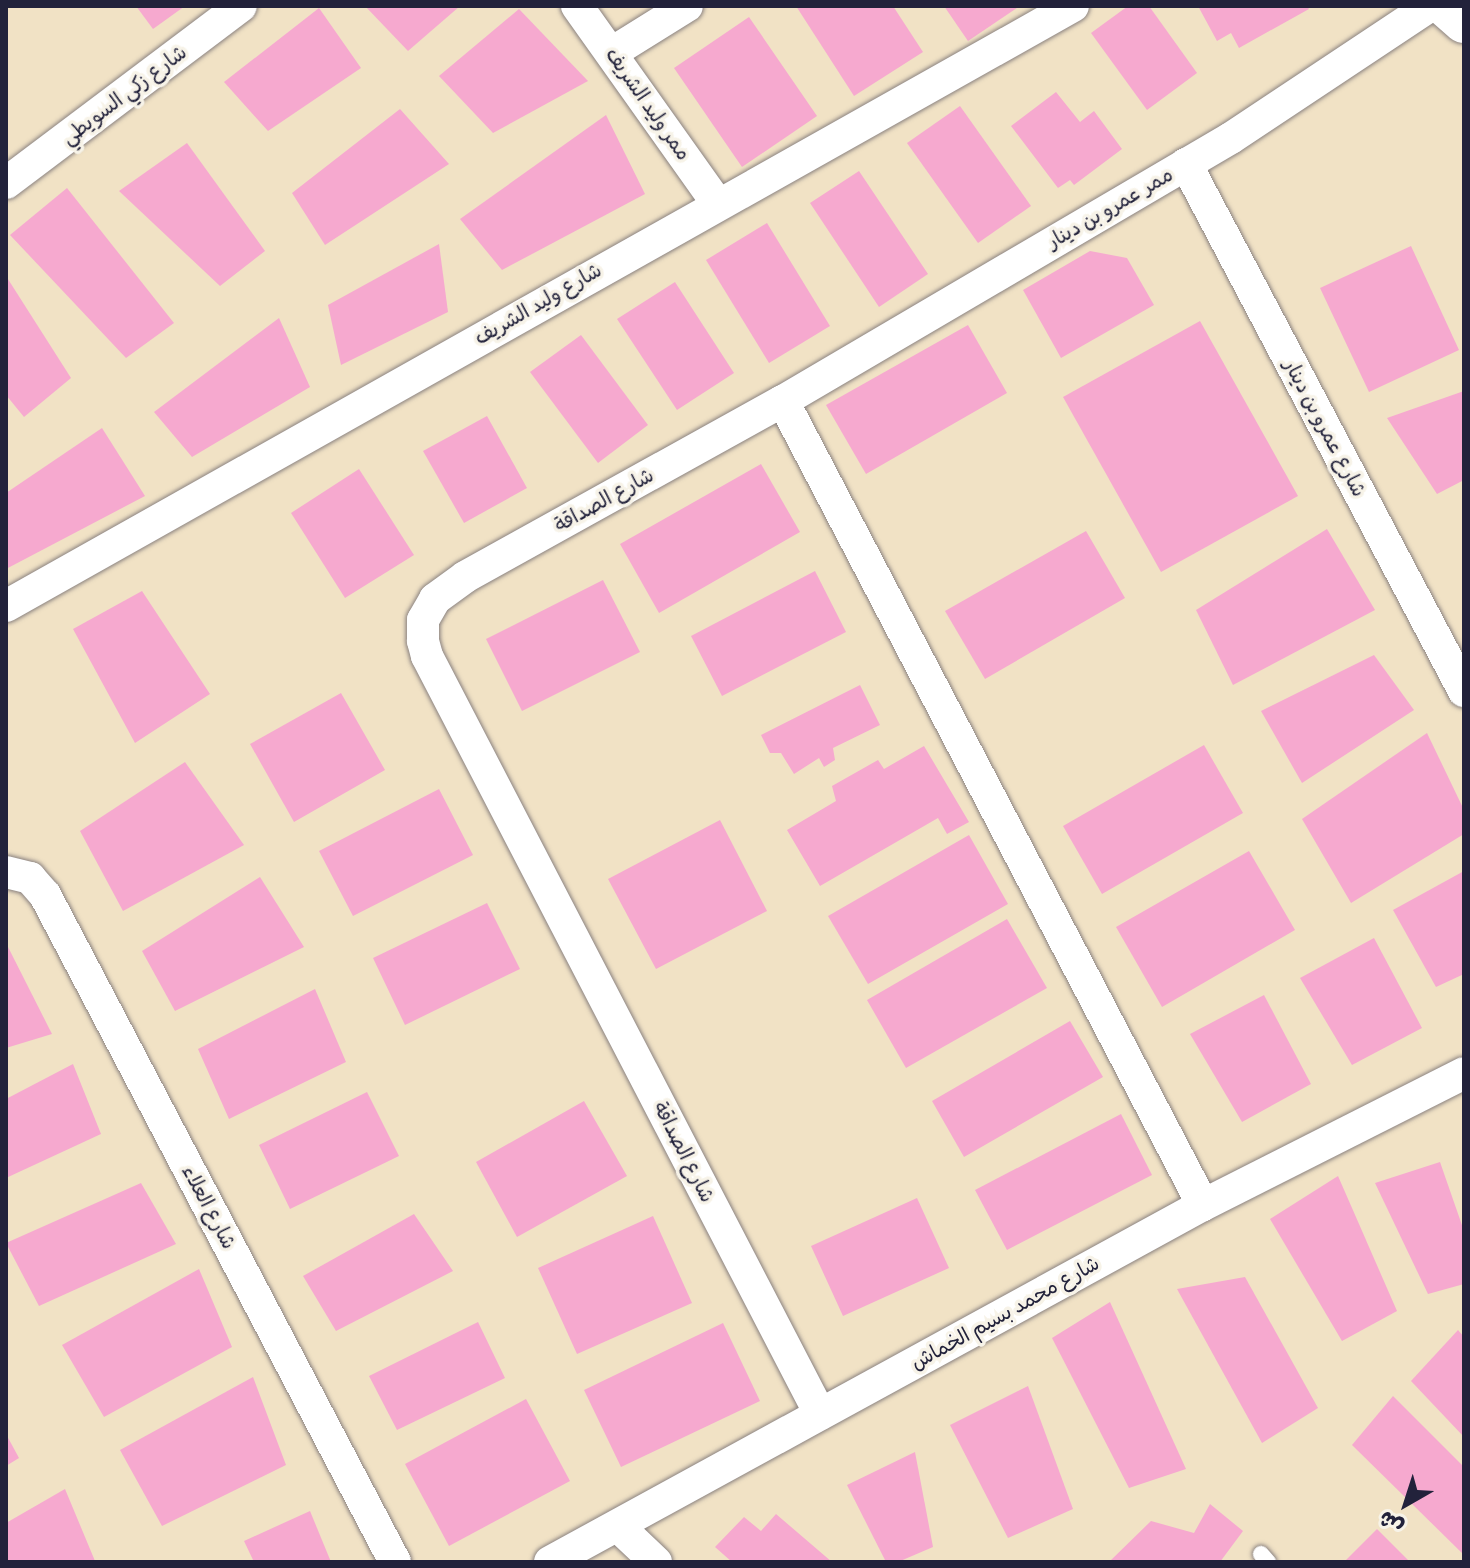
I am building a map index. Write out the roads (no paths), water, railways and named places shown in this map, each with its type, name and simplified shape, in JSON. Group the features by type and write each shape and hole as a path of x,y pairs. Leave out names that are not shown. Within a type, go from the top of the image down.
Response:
{"street":[{"name":"شارع زكي السويطي","path":"6,183 241,6"},
{"name":"ممر وليد الشريف","path":"577,6 613,52 717,203"},
{"path":"613,52 687,6"},
{"name":"شارع وليد الشريف","path":"6,606 717,203 1073,6"},
{"name":"ممر عمرو بن دينار","path":"783,401 1273,111 1430,6"},
{"path":"1447,6 1464,21"},
{"name":"شارع عمرو بن دينار","path":"1186,164 1464,691"},
{"path":"783,401 1203,1205"},
{"name":"شارع الصداقة","path":"783,401 465,577 435,599 423,620 423,631 427,656 820,1414"},
{"name":"شارع العلاء","path":"6,872 30,878 45,895 395,1562"},
{"name":"شارع محمد بسيم الخماش","path":"550,1562 1203,1205 1464,1073"},
{"path":"619,1527 656,1562"}]}
